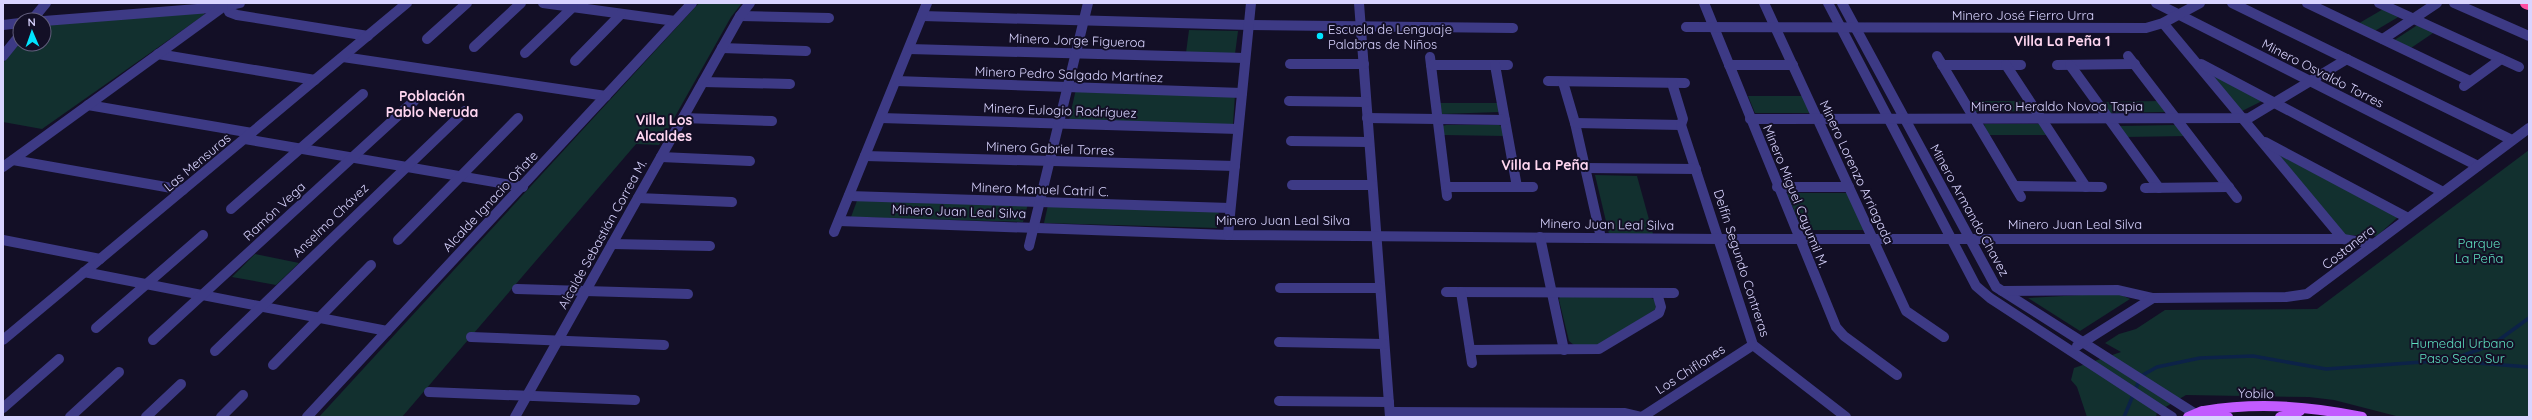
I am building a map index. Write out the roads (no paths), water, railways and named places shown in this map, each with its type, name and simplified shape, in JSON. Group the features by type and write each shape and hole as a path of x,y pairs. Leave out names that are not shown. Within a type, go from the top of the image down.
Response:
{"main road":[{"name":"Yobilo","path":"2195,414 2242,406 2334,411 2362,417"},
{"name":"Yobilo","path":"2280,417 2308,410"},
{"name":"Yobilo","path":"2195,414 2228,417"}],"street":[{"path":"39,12 46,3"},
{"path":"52,20 225,6 239,3"},
{"name":"Las Mensuras","path":"3,340 407,3"},
{"path":"427,39 467,3"},
{"path":"474,46 521,3"},
{"path":"546,3 675,21"},
{"name":"Alcalde Ignacio Oñate","path":"307,417 692,3"},
{"name":"Alcalde Sebastián Correa M.","path":"515,417 740,16 750,3"},
{"path":"834,232 927,3"},
{"path":"1028,246 1088,3"},
{"path":"1228,235 1251,3"},
{"path":"1359,3 1389,410"},
{"name":"Minero Miguel Cayumil M.","path":"1704,3 1777,187 1839,332 1897,375"},
{"name":"Minero Lorenzo Arriagada","path":"1764,3 1906,311 1944,337"},
{"path":"1828,3 1950,238 1980,290 2168,414"},
{"name":"Minero Armando Chavez","path":"1842,3 1992,282 2002,292 2172,401 2195,414"},
{"name":"Minero Osvaldo Torres","path":"2156,3 2478,166"},
{"name":"Minero José Fierro Urra","path":"1686,27 2139,28 2164,23 2200,3"},
{"path":"2232,3 2512,140"},
{"path":"2298,8 2307,3 2383,39 2467,83 2501,59"},
{"path":"2379,3 2519,67"},
{"path":"2383,39 2437,3"},
{"path":"2454,3 2529,36"},
{"path":"225,6 229,12 237,15 368,36"},
{"path":"3,167 225,6"},
{"path":"525,53 573,7"},
{"path":"575,61 621,14"},
{"path":"740,16 829,18"},
{"path":"922,16 1248,25 1513,28"},
{"path":"2164,23 2343,239"},
{"path":"3,56 12,45"},
{"path":"722,48 806,51"},
{"name":"Minero Jorge Figueroa","path":"909,49 1245,58"},
{"path":"158,54 315,80"},
{"path":"2128,56 2237,198"},
{"path":"343,57 606,96"},
{"name":"Minero Heraldo Novoa Tapia","path":"1750,119 2254,118 2347,59"},
{"path":"1508,65 1430,61 1446,192 1533,187"},
{"path":"2021,65 1940,61 2022,197"},
{"path":"2196,62 2444,192"},
{"path":"1290,64 1364,64"},
{"path":"2057,65 2135,64"},
{"path":"1495,65 1517,187"},
{"path":"1728,65 1793,65"},
{"path":"2006,65 2086,187"},
{"path":"2070,65 2159,188"},
{"name":"Minero Pedro Salgado Martínez","path":"896,81 1242,93"},
{"path":"1548,81 1685,83"},
{"path":"703,82 790,84"},
{"path":"1563,82 1572,118 1575,123 1601,238"},
{"name":"Delfín Segundo Contreras","path":"1672,83 1683,119 1681,125 1753,345 1846,417"},
{"path":"231,209 363,94"},
{"name":"Ramón Vega","path":"153,340 414,101"},
{"path":"1290,101 1366,102"},
{"path":"88,105 248,136 300,148 522,187"},
{"name":"Anselmo Chávez","path":"215,351 260,306 465,111"},
{"path":"398,240 518,118"},
{"path":"683,118 772,121"},
{"name":"Minero Eulogio Rodríguez","path":"881,118 1238,129"},
{"path":"1367,118 1505,120"},
{"path":"1575,123 1681,125"},
{"name":"Costanera","path":"2002,292 2118,290 2153,298 2301,296 2312,292 2529,128"},
{"path":"2261,140 2408,218"},
{"path":"1291,141 1369,142"},
{"name":"Minero Gabriel Torres","path":"866,156 1235,166"},
{"path":"661,157 750,161"},
{"path":"13,160 183,190"},
{"path":"1585,168 1696,169"},
{"path":"1292,185 1372,185"},
{"path":"2015,186 2102,187"},
{"path":"1777,187 1849,187"},
{"path":"2145,188 2229,187"},
{"name":"Minero Manuel Catril C.","path":"849,196 1230,208"},
{"path":"638,198 732,202"},
{"name":"Minero Juan Leal Silva","path":"839,221 1228,235 1719,239 2343,239 2374,244"},
{"path":"96,328 203,235"},
{"path":"1540,237 1564,350"},
{"path":"3,240 100,259"},
{"path":"612,244 710,246"},
{"path":"273,365 371,265"},
{"path":"84,272 387,331"},
{"path":"1280,288 1380,288"},
{"path":"517,289 688,294"},
{"path":"1446,292 1674,293"},
{"path":"1461,292 1472,363"},
{"path":"1470,350 1592,350 1605,347 1659,313 1661,307 1657,293"},
{"path":"2071,351 2082,342 2153,298"},
{"path":"471,337 664,345"},
{"path":"1279,342 1384,344"},
{"name":"Los Chiflones","path":"1642,417 1753,345"},
{"path":"3,408 59,359"},
{"path":"70,417 119,372"},
{"path":"146,417 181,384"},
{"path":"429,392 635,400"},
{"path":"221,417 243,396"},
{"path":"1279,401 1389,410 1625,413 1642,417"}],"waterway":[{"path":"2124,417 2141,376 2157,367 2200,358 2253,356 2326,369 2450,360 2492,345 2529,318"},
{"path":"2452,361 2529,367"}],"place":[{"name":"Escuela de Lenguaje Palabras de Niños","path":"1320,36"}],"district":[{"name":"Villa La Peña 1","path":"2062,41"},
{"name":"Población Pablo Neruda","path":"432,104"},
{"name":"Villa Los Alcaldes","path":"664,128"},
{"name":"Villa La Peña","path":"1545,165"}],"park label":[{"name":"Parque La Peña","path":"2479,250"},
{"name":"Humedal Urbano Paso Seco Sur","path":"2462,350"}]}
